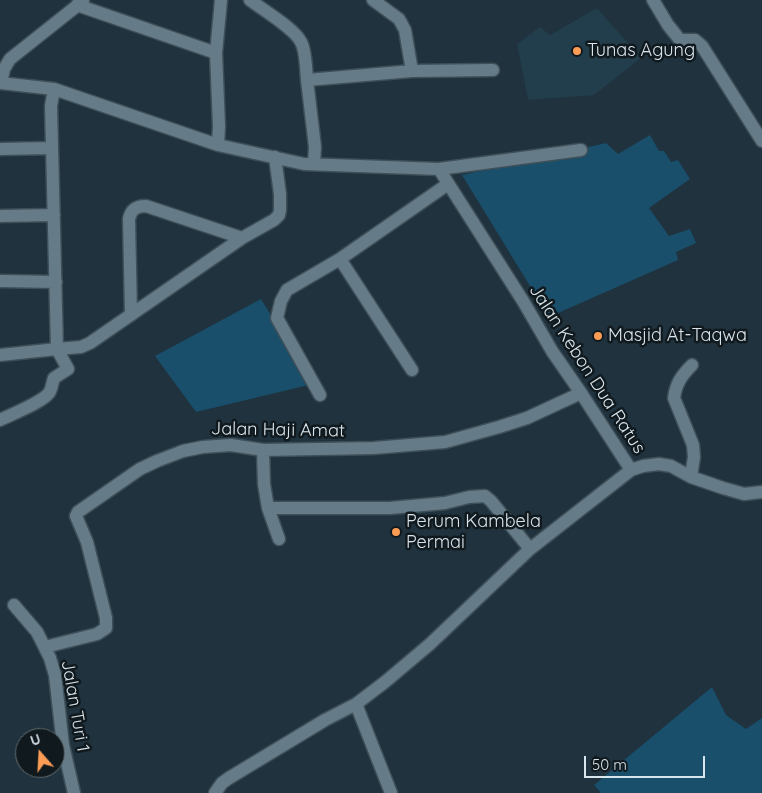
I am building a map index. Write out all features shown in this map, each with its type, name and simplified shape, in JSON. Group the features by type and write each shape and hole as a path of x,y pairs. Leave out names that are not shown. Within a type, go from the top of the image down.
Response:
{"street":[{"path":"218,145 216,53 221,0"},
{"path":"250,0 288,28 301,41 304,48 314,164"},
{"path":"373,0 399,19 405,30 412,71"},
{"path":"653,0 668,25 680,40 695,40 702,46 762,141"},
{"path":"216,53 81,3 10,59 4,69 1,83 54,88 218,145 304,164 439,170 582,150"},
{"path":"307,80 412,71 493,70"},
{"path":"0,420 45,397 50,391 54,378 68,369 58,349 51,106 54,88"},
{"path":"0,149 52,148"},
{"path":"1,355 81,347 90,343 242,238 274,220 279,215 280,210 280,194 275,157"},
{"name":"Jalan Kebon Dua Ratus","path":"439,170 523,301 552,351 631,470 659,464 671,466 691,477 723,488 744,494 762,492"},
{"path":"320,395 277,318 281,301 287,290 340,258 448,184"},
{"path":"131,314 130,213 134,209 139,206 146,206 242,238"},
{"path":"0,216 54,215"},
{"path":"340,258 412,370"},
{"path":"0,282 56,282"},
{"path":"691,477 694,458 693,445 674,398 678,382 692,365"},
{"name":"Jalan Haji Amat","path":"45,647 97,634 106,628 106,618 87,542 76,516 78,512 140,469 183,451 203,447 231,445 263,454 445,442 527,418 581,393"},
{"path":"263,454 264,484 268,508 279,539"},
{"path":"215,793 229,778 325,720 356,704 385,682 430,644 530,549 631,470"},
{"path":"268,508 390,508 445,503 469,496 485,496 492,501 530,549"},
{"name":"Jalan Turi 1","path":"14,605 37,632 50,658 55,675 63,744 74,793"},
{"path":"356,704 391,793"}],"shaded area":[{"name":"Tunas Agung","path":"597,8 641,58 594,95 528,100 517,44 540,27 550,35"},
{"path":"650,135 659,151 664,151 671,162 678,160 690,179 649,208 669,236 690,229 696,243 676,252 678,260 549,317 462,175 606,143 618,154"},
{"path":"261,299 313,384 196,412 155,356"},
{"path":"712,687 726,715 746,729 762,718 762,793 601,793 594,785"}],"place":[{"name":"Tunas Agung","path":"577,51"},
{"name":"Masjid At-Taqwa","path":"598,336"},
{"name":"Perum Kambela Permai","path":"396,532"}]}
